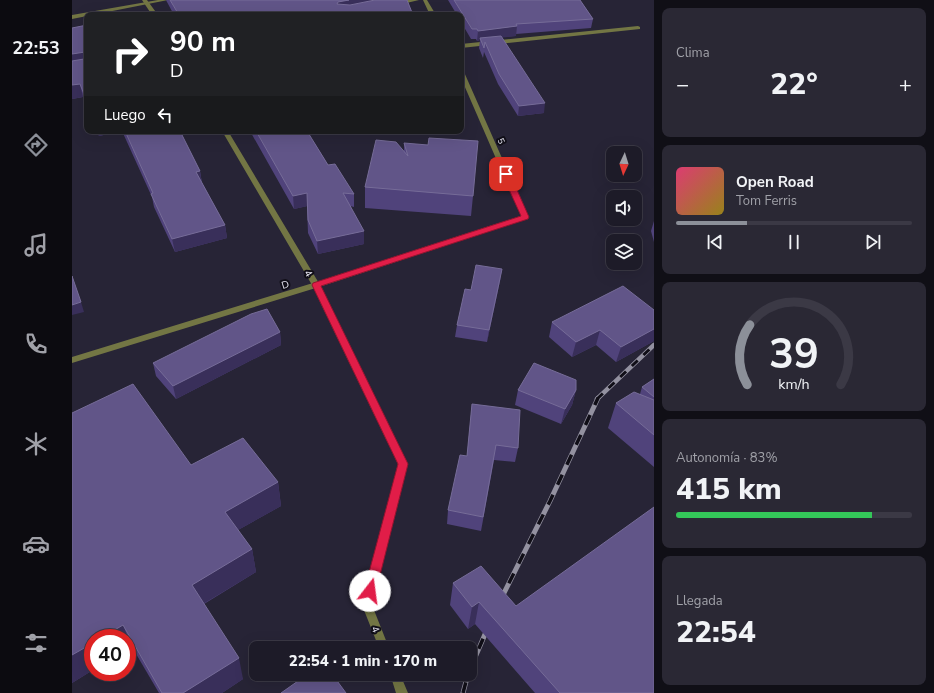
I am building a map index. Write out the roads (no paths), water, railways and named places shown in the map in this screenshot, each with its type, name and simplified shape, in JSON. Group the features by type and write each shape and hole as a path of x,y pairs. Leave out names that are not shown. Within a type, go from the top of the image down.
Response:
{"street":[{"path":"100,12 146,2 166,0"},
{"path":"394,4 417,0"},
{"path":"425,0 431,12"},
{"path":"146,2 152,12"},
{"path":"72,18 84,15"},
{"path":"464,46 638,28"},
{"name":"5","path":"464,79 525,217"},
{"name":"4","path":"227,134 316,285 403,464 367,605 381,641"},
{"name":"D","path":"72,360 316,285 525,217"},
{"path":"397,681 402,693"}],"railway":[{"path":"598,398 654,345"},
{"path":"499,603 550,501 598,398"},
{"path":"477,653 489,625"},
{"path":"463,693 466,681"}]}
